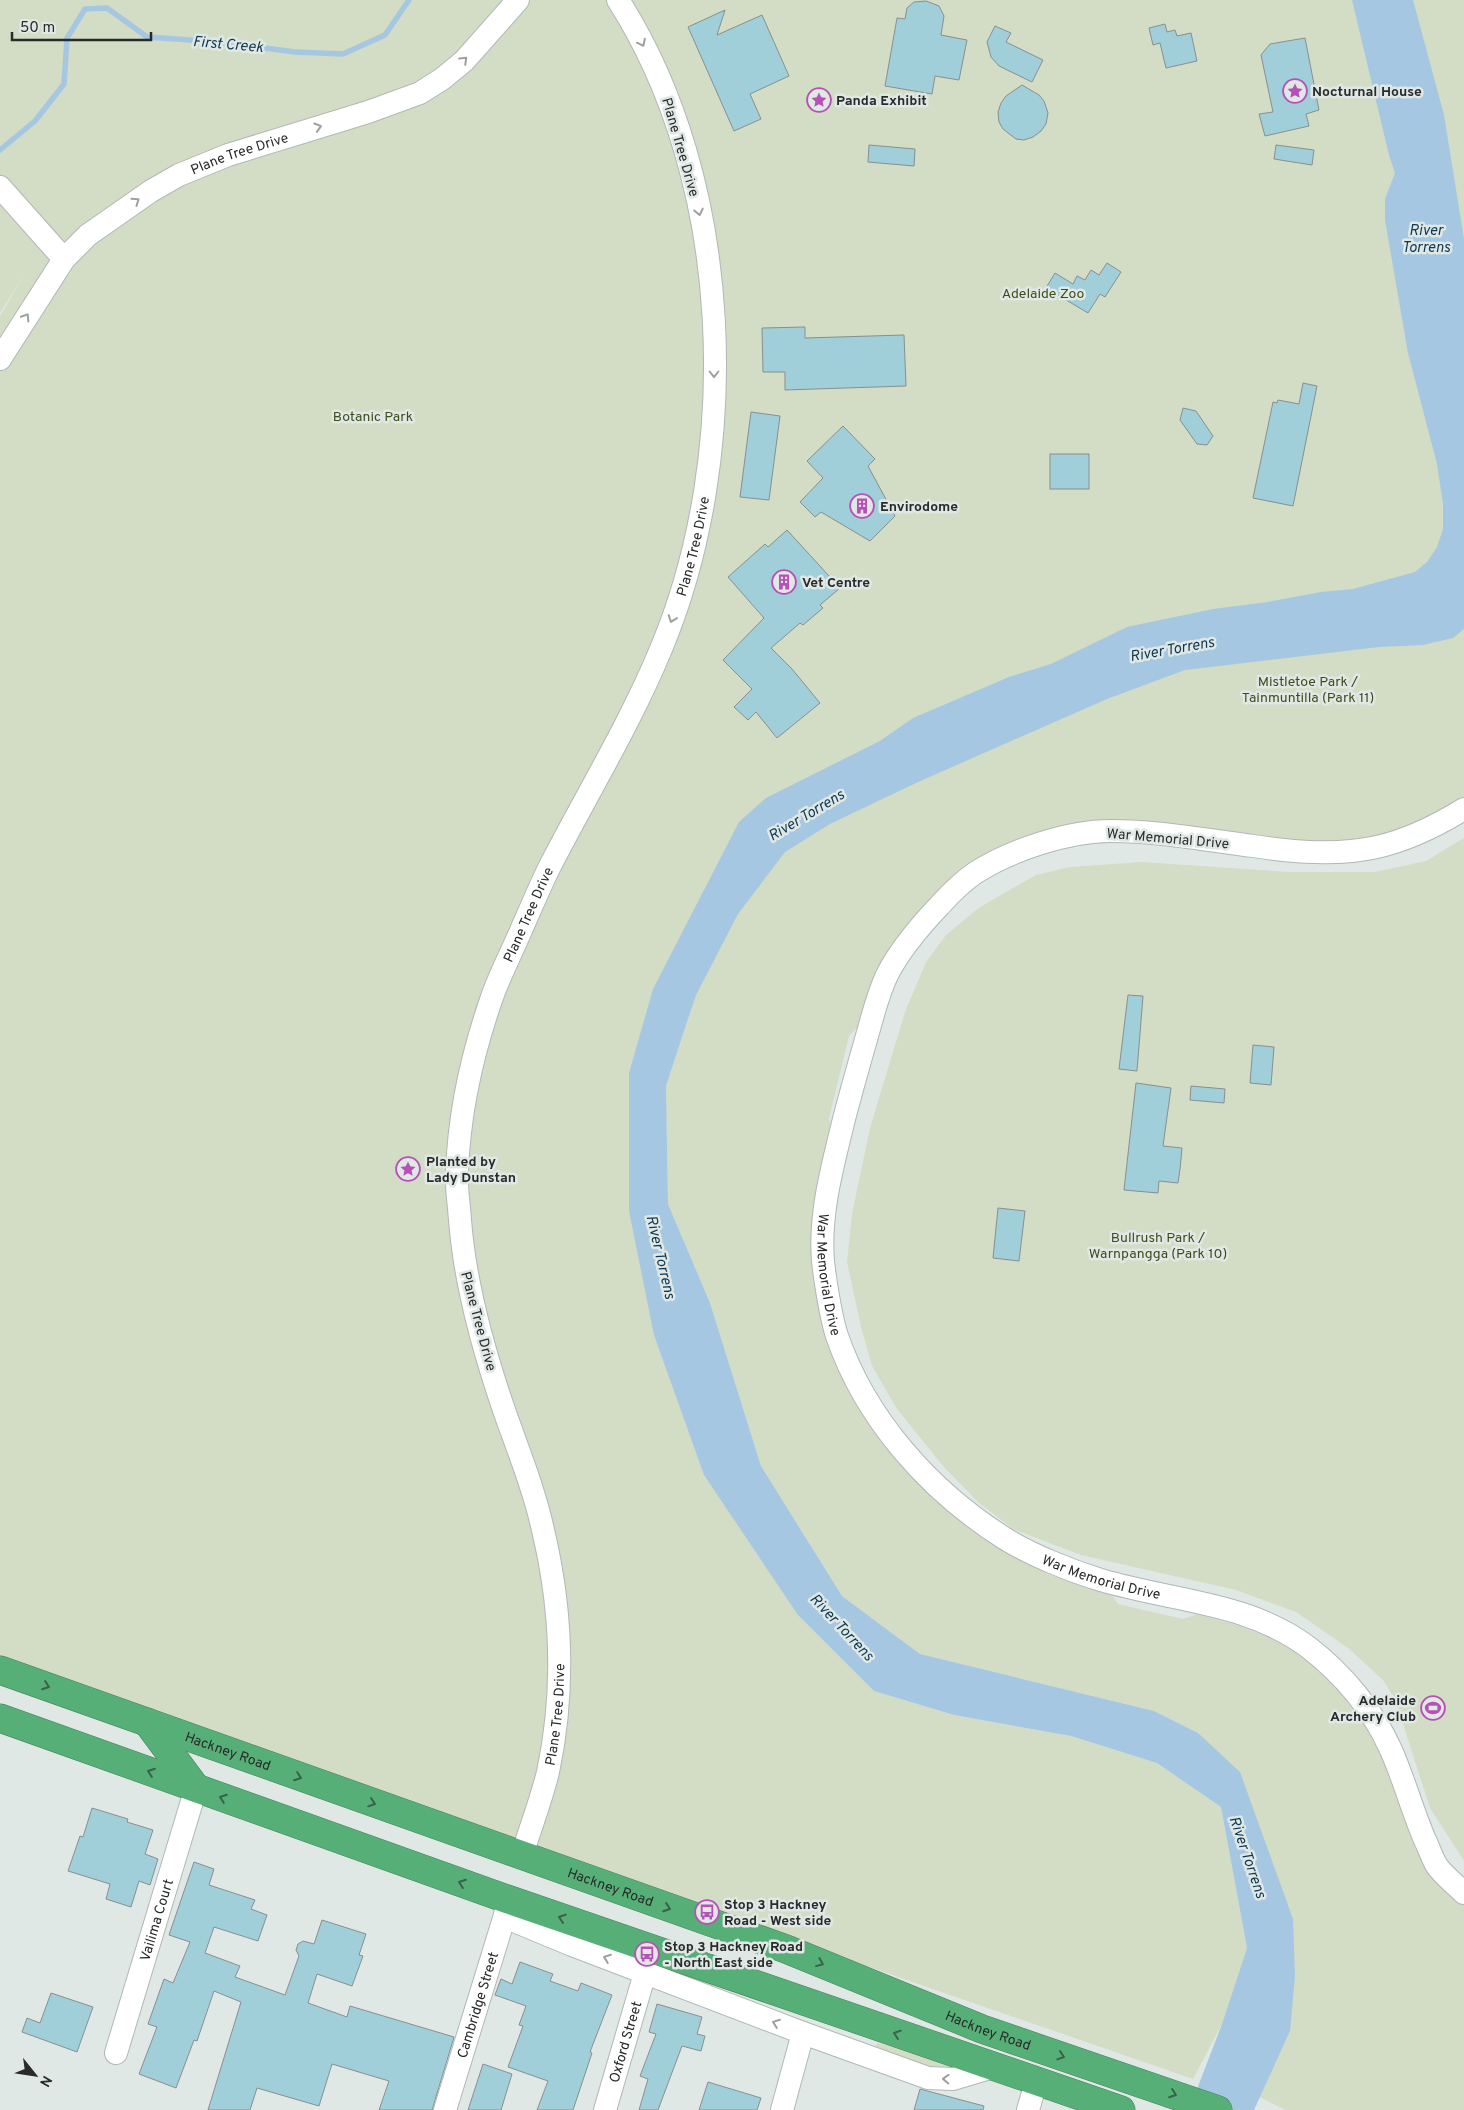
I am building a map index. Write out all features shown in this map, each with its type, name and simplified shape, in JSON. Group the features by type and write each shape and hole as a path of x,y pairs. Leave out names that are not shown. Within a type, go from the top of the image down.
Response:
{"highway":[{"name":"Hackney Road","path":"0,1670 786,1949 982,2029 1218,2110"},
{"path":"0,1718 196,1788 506,1907 730,1977 1120,2109"},
{"path":"147,1722 196,1788"},
{"path":"730,1977 745,1935"},
{"path":"982,2029 1036,2082"}],"street":[{"name":"Plane Tree Drive","path":"0,359 64,259 88,235 151,191 179,175 228,155 368,112 420,93 442,79 464,61 518,0"},
{"name":"Plane Tree Drive","path":"522,1856 547,1774 557,1718 560,1674 558,1612 544,1531 526,1469 484,1347 463,1258 456,1176 463,1106 492,996 547,871 624,726 657,657 677,606 700,519 709,466 714,400 714,327 711,284 705,240 689,165 665,91 630,18 618,0"},
{"path":"0,187 64,259"},
{"name":"War Memorial Drive","path":"1464,809 1430,828 1371,848 1323,852 1290,851 1177,836 1110,831 1083,833 1040,844 1008,856 975,873 951,893 930,916 904,947 887,976 874,1010 854,1081 832,1169 823,1226 823,1259 836,1333 864,1394 890,1435 926,1474 959,1504 1004,1538 1028,1551 1100,1579 1252,1616 1280,1629 1307,1646 1347,1683 1382,1731 1394,1755 1416,1819 1437,1865 1464,1893"},
{"name":"Vailima Court","path":"116,2053 196,1788"},
{"path":"506,1907 514,1921 563,1941 802,2033 928,2078 953,2080 993,2067"},
{"name":"Cambridge Street","path":"445,2110 506,1907"},
{"name":"Oxford Street","path":"605,2110 645,1973"},
{"path":"782,2110 802,2033"},
{"path":"1028,2110 1036,2082"}],"green space":[{"name":"Botanic Park","path":"0,0 1464,0 1464,798 1426,821 1377,837 1322,845 1142,826 971,868 859,1026 849,1036 829,1119 833,1130 816,1218 856,1396 1021,1559 1053,1576 1112,1595 1118,1604 1183,1619 1197,1614 1240,1626 1275,1639 1324,1672 1366,1719 1464,1902 1464,2110 1286,2110 1259,2097 1290,2031 1221,1808 1247,1948 1222,2024 1193,2079 803,1944 0,1660 0,316 24,275 0,313","holes":["653,989 692,1008 666,1086 668,1204 710,1303 761,1466 842,1596 920,1654 1154,1711 1198,1733 1221,1807 1157,1763 1071,1736 954,1715 874,1691 629,1211"]},
{"name":"Bullrush Park / Warnpangga (Park 10)","path":"1464,838 1464,1861 1430,1808 1395,1699 1383,1680 1348,1648 1296,1612 1236,1590 1081,1555 1013,1529 978,1502 943,1466 897,1409 872,1366 861,1327 847,1262 852,1214 870,1128 905,1012 926,962 946,935 980,907 1036,875 1070,867 1142,862 1289,872 1375,872 1426,861"},
{"path":"877,2043 904,2049 961,2068 946,2072 874,2051"}],"water":[{"name":"River Torrens","path":"1352,0 1413,0 1444,115 1464,239 1464,629 1453,638 1423,645 1379,647 1185,670 1107,699 918,782 830,824 785,852 738,914 696,995 666,1086 668,1204 710,1303 761,1466 842,1596 920,1654 1154,1711 1198,1733 1240,1772 1293,1919 1295,1976 1290,2031 1254,2110 1189,2110 1222,2024 1247,1948 1221,1807 1157,1763 1071,1736 954,1715 874,1691 798,1615 704,1475 654,1335 629,1211 629,1073 653,989 739,822 766,798 880,741 913,718 1009,677 1051,664 1127,627 1213,609 1268,602 1321,592 1353,589 1415,572 1427,562 1437,547 1443,529 1443,504 1437,464 1408,353 1385,220 1385,199 1395,173"}],"building":[{"path":"926,1 939,6 944,16 941,35 967,40 959,80 935,76 932,94 885,86 897,18 905,19 907,8 914,2"},
{"path":"725,10 717,35 762,15 789,76 750,94 761,119 734,131 688,27"},
{"path":"1165,24 1167,32 1175,30 1177,36 1191,33 1197,61 1166,68 1160,43 1153,45 1149,28"},
{"path":"995,26 1011,33 1006,42 1043,60 1032,82 999,66 991,57 987,42"},
{"path":"1305,38 1319,110 1306,114 1309,126 1265,136 1259,114 1273,112 1261,55 1270,44"},
{"path":"1022,85 1039,95 1044,101 1048,113 1046,124 1041,131 1033,137 1024,140 1016,139 1003,129 999,122 998,112 1006,96"},
{"path":"869,145 915,149 914,166 868,162"},
{"path":"1276,145 1314,150 1312,165 1274,159"},
{"path":"1107,263 1121,272 1105,297 1100,294 1088,313 1046,288 1055,273 1073,284 1077,276 1085,280 1091,270 1099,275"},
{"path":"805,327 805,338 904,335 906,386 785,390 785,372 763,372 762,328"},
{"path":"1303,383 1317,386 1293,506 1253,498 1273,402 1277,403 1278,400 1299,404"},
{"path":"1183,408 1196,411 1213,436 1207,445 1197,444 1180,420"},
{"path":"751,412 780,416 769,500 740,497"},
{"path":"843,426 875,459 868,466 895,516 870,541 821,512 815,517 800,502 823,478 807,461"},
{"path":"1050,454 1089,454 1089,489 1050,489"},
{"path":"787,530 840,588 820,605 823,608 803,625 800,623 771,648 792,669 820,703 777,738 756,712 748,720 734,707 752,689 723,660 764,618 728,577 765,544 768,547"},
{"path":"1128,995 1143,996 1137,1071 1119,1069"},
{"path":"1253,1045 1274,1047 1271,1085 1250,1083"},
{"path":"1136,1083 1171,1088 1163,1146 1182,1148 1180,1169 1178,1183 1159,1181 1158,1193 1124,1190"},
{"path":"1191,1086 1225,1089 1224,1103 1190,1100"},
{"path":"998,1208 1025,1211 1019,1261 993,1258"},
{"path":"92,1808 128,1819 127,1822 153,1830 145,1854 158,1859 150,1885 139,1881 131,1907 106,1899 110,1884 68,1871 80,1836 83,1837"},
{"path":"194,1862 214,1869 209,1885 255,1900 251,1909 267,1915 258,1941 214,1927 205,1953 240,1966 235,1977 285,1995 299,1956 296,1950 298,1944 303,1941 314,1944 322,1920 366,1934 359,1955 363,1956 352,1986 317,1974 308,2003 347,2017 350,2006 454,2037 432,2110 379,2110 389,2081 332,2064 319,2106 257,2088 250,2110 208,2110 241,2002 214,1991 197,2041 194,2040 176,2088 139,2074 157,2027 148,2024 164,1979 173,1983 190,1942 169,1935"},
{"path":"520,1962 553,1974 550,1981 578,1991 581,1983 612,1995 590,2052 592,2053 573,2110 537,2110 548,2081 508,2067 523,2026 519,2025 526,2006 495,1995 501,1979 512,1984"},
{"path":"51,1993 93,2007 77,2052 22,2032 27,2018 40,2023"},
{"path":"657,2004 702,2017 697,2034 705,2036 701,2051 682,2046 658,2110 639,2110 648,2079 640,2076 656,2034 649,2032"},
{"path":"483,2064 512,2074 501,2110 468,2110"},
{"path":"708,2082 761,2098 757,2110 699,2110"},
{"path":"920,2089 984,2106 983,2110 914,2110"}],"waterway":[{"name":"First Creek","path":"0,150 35,121 64,84 67,38 85,9 107,8 147,37 219,42 295,52 343,54 385,35 409,0"}],"place":[{"name":"Nocturnal House","path":"1295,91"},
{"name":"Panda Exhibit","path":"819,100"},
{"name":"Envirodome","path":"862,506"},
{"name":"Vet Centre","path":"784,582"},
{"name":"Planted by Lady Dunstan","path":"408,1169"},
{"name":"Adelaide Archery Club","path":"1433,1708"},
{"name":"Stop 3 Hackney Road - West side","path":"707,1912"},
{"name":"Stop 3 Hackney Road - North East side","path":"647,1954"}],"park label":[{"name":"Adelaide Zoo","path":"1043,293"},
{"name":"Mistletoe Park / Tainmuntilla (Park 11)","path":"1308,690"}]}
